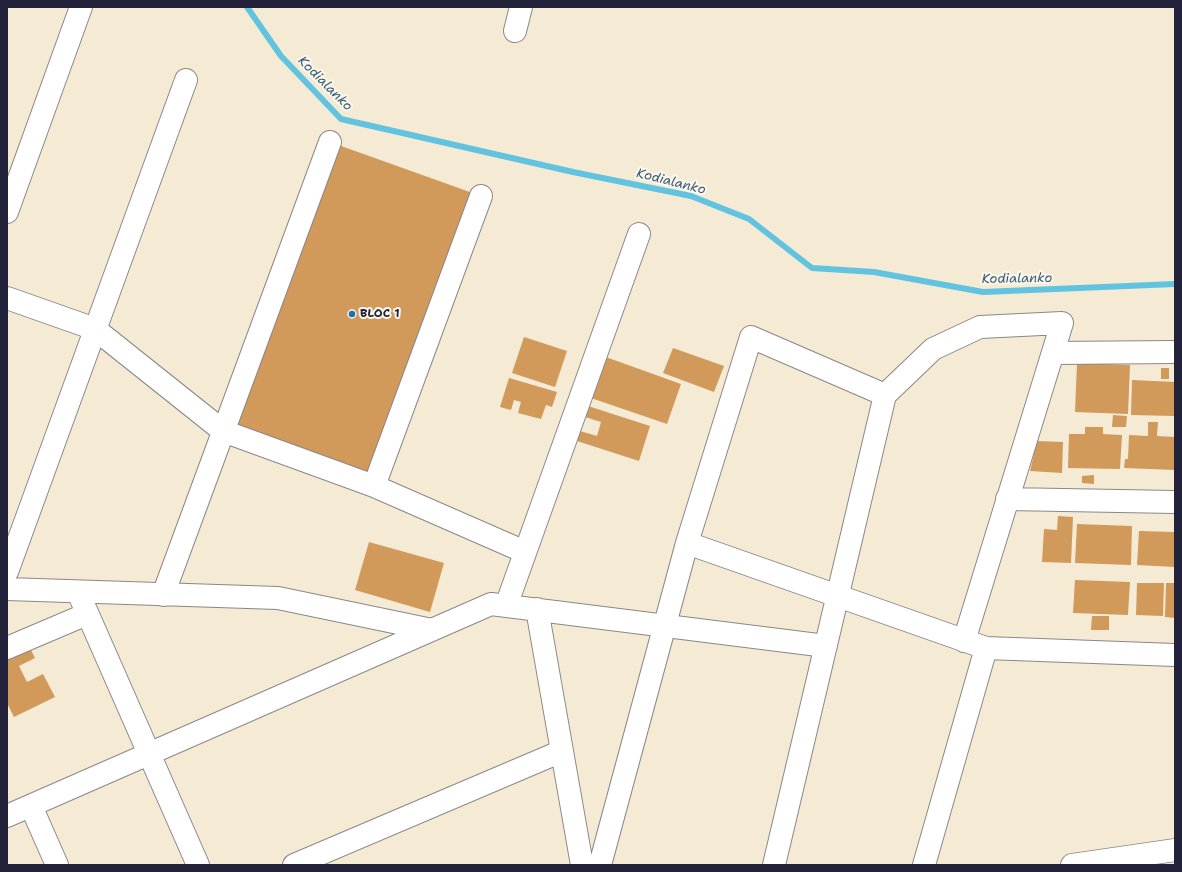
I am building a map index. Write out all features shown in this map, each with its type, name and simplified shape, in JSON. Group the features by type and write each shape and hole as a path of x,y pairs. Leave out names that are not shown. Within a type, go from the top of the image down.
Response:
{"street":[{"path":"7,212 81,7"},
{"path":"515,31 521,7"},
{"path":"7,572 186,80"},
{"path":"162,595 330,142"},
{"path":"374,486 481,196"},
{"path":"506,606 639,234"},
{"path":"7,298 95,329 223,431 374,486 525,552"},
{"path":"774,865 885,395 934,349 980,327 1062,323 964,641"},
{"path":"600,865 687,543 751,337 885,395"},
{"path":"1053,352 1175,352"},
{"path":"1007,500 1175,502"},
{"path":"687,543 986,648 1175,655"},
{"path":"7,589 278,598 432,630"},
{"path":"78,592 198,865"},
{"path":"7,816 491,604 826,646"},
{"path":"537,609 582,865"},
{"path":"7,648 87,614"},
{"path":"924,865 986,648"},
{"path":"294,865 562,751"},
{"path":"31,806 57,865"},
{"path":"1072,865 1175,850"}],"building":[{"name":"BLOC 1","path":"330,142 481,196 374,486 223,431"},
{"path":"524,337 567,351 555,387 512,373"},
{"path":"673,348 724,366 714,392 663,373"},
{"path":"603,356 681,384 667,424 588,397"},
{"path":"1077,363 1130,365 1128,414 1075,412"},
{"path":"1161,368 1169,368 1169,379 1161,379"},
{"path":"509,378 557,392 552,407 546,405 541,419 518,413 521,402 514,400 511,410 500,407"},
{"path":"1132,380 1175,382 1175,416 1131,415"},
{"path":"588,406 650,426 639,461 577,441 580,431 597,436 601,422 585,417"},
{"path":"1113,415 1127,416 1126,427 1112,427"},
{"path":"1148,422 1158,422 1157,436 1175,437 1175,470 1124,468 1125,459 1128,459 1129,435 1148,436"},
{"path":"1085,427 1103,427 1103,434 1122,435 1120,469 1068,468 1069,434 1085,434"},
{"path":"1037,441 1063,442 1062,473 1030,471"},
{"path":"1094,475 1094,484 1082,483 1082,476"},
{"path":"1058,516 1073,517 1071,563 1042,562 1044,529 1057,530"},
{"path":"1077,524 1132,526 1131,565 1075,563"},
{"path":"1139,531 1175,532 1175,567 1137,565"},
{"path":"369,542 444,563 430,612 355,590"},
{"path":"1075,580 1130,582 1128,615 1073,613"},
{"path":"1137,583 1164,583 1163,616 1136,615"},
{"path":"1166,583 1175,583 1175,618 1165,617"},
{"path":"1092,616 1109,616 1109,630 1091,630"},
{"path":"29,646 35,658 19,666 27,682 43,674 55,697 14,717 7,703 7,657"}],"waterway":[{"name":"Kodialanko","path":"247,7 281,56 341,119 573,172 691,196 749,219 812,268 874,272 983,292 1175,284"}],"place":[{"name":"BLOC 1","path":"352,314"}]}
